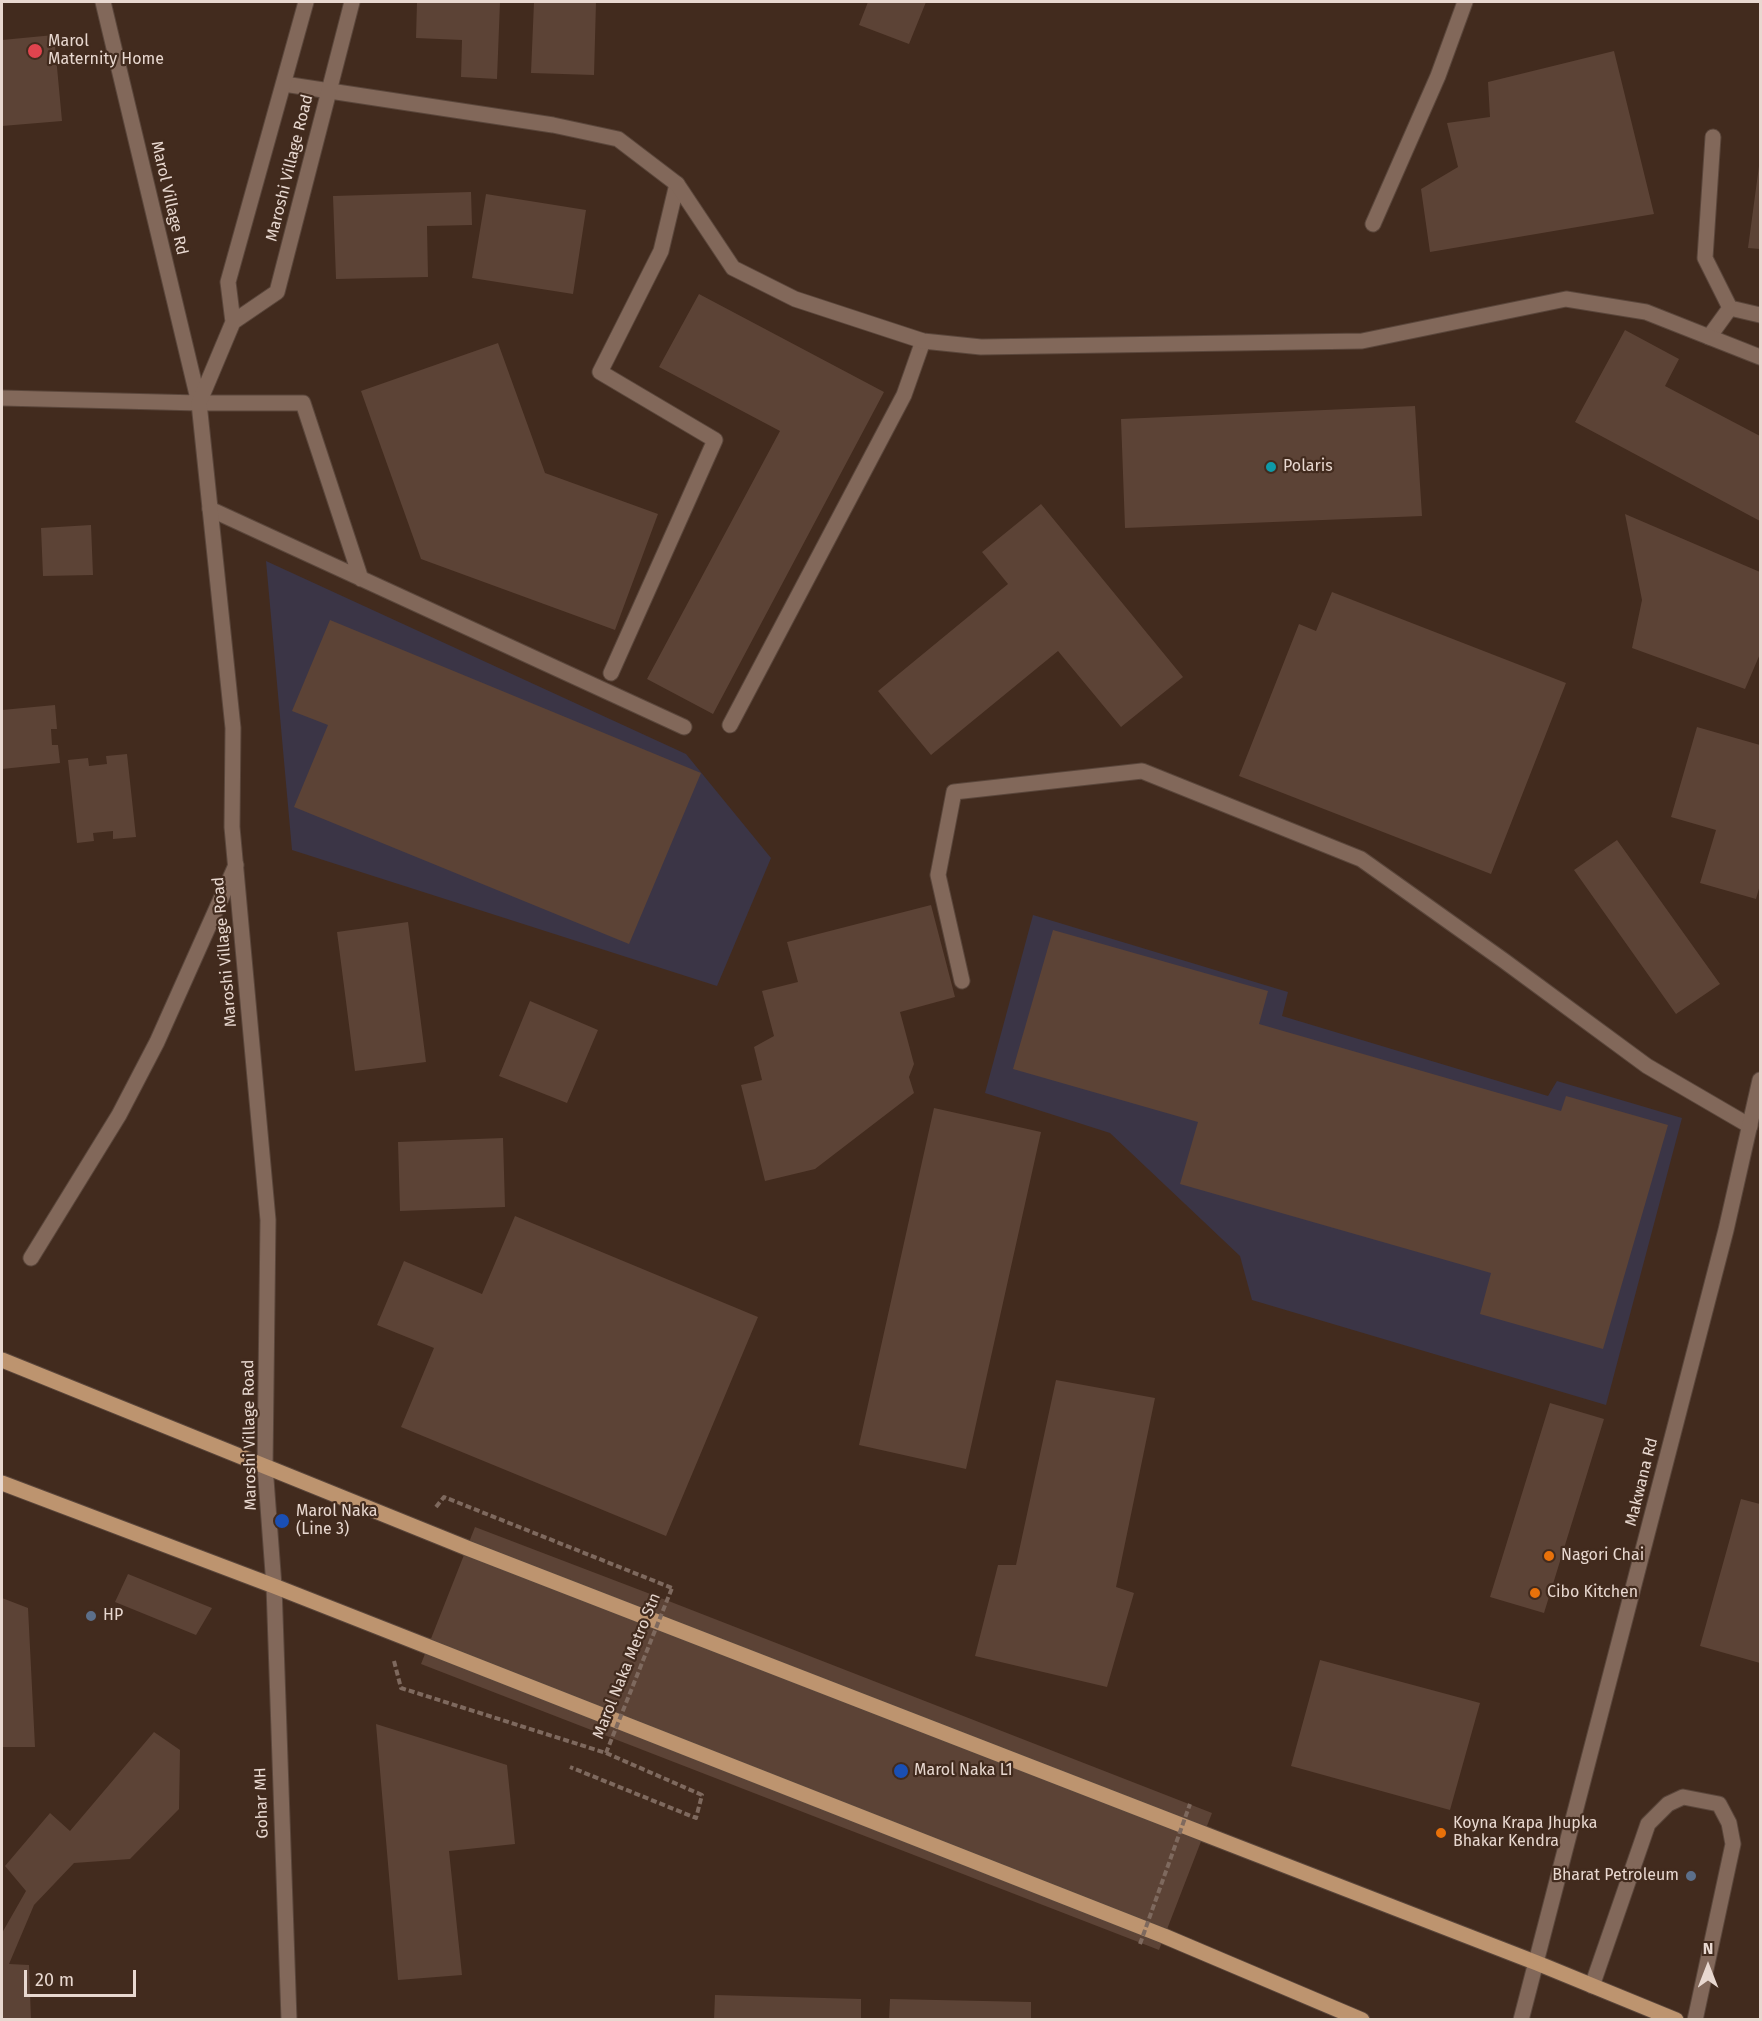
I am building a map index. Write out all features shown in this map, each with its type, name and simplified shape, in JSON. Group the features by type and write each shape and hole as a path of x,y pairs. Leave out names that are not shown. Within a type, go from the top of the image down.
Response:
{"main road":[{"path":"2,1360 416,1528 1676,2019"},
{"path":"2,1484 274,1586 1153,1932 1362,2019"}],"street":[{"name":"Marol Village Rd","path":"103,2 199,403"},
{"name":"Maroshi Village Road","path":"274,1586 265,1467 268,1221 232,827 233,728 199,403 233,322 228,282 306,2"},
{"name":"Maroshi Village Road","path":"233,322 278,292 352,2"},
{"path":"1373,224 1438,76 1465,2"},
{"path":"284,84 553,125 618,139 677,184 733,268 795,299 923,341 981,348 1362,341 1566,299 1646,312 1761,357"},
{"path":"1713,137 1705,258 1730,308"},
{"path":"611,673 715,440 600,372 662,251 677,184"},
{"path":"1730,308 1761,315"},
{"path":"1709,337 1730,308"},
{"path":"730,725 904,395 923,341"},
{"path":"2,398 303,403 361,579"},
{"path":"210,509 684,727"},
{"path":"962,981 938,875 954,792 1142,771 1361,859 1647,1066 1750,1126"},
{"path":"31,1258 119,1115 157,1042 236,866"},
{"name":"Makwana Rd","path":"1521,2019 1723,1242 1761,1080"},
{"name":"Gohar MH","path":"274,1586 288,2019"},
{"path":"1592,1986 1648,1824 1668,1804 1683,1797 1719,1804 1729,1823 1733,1844 1695,2019"}],"path":[{"name":"Marol Naka Metro Stn","path":"416,1528 444,1497 672,1588 606,1753"},
{"path":"400,1688 606,1753 702,1795 696,1818 570,1767"},
{"path":"1140,1944 1190,1804"}],"shaded area":[{"path":"266,561 686,754 771,858 717,986 292,850"},
{"path":"1033,915 1288,992 1282,1016 1548,1096 1557,1081 1682,1118 1606,1405 1252,1300 1240,1256 1110,1133 985,1093"}],"building":[{"path":"417,2 500,2 497,79 461,77 462,40 416,38"},
{"path":"534,2 596,2 594,75 531,73"},
{"path":"868,2 926,2 909,44 859,25"},
{"path":"54,35 62,121 2,126 2,40"},
{"path":"1614,51 1654,214 1430,252 1421,189 1458,167 1447,123 1490,117 1488,82"},
{"path":"1760,166 1760,249 1748,248"},
{"path":"471,192 472,225 427,226 428,277 336,279 333,196"},
{"path":"486,194 586,210 573,294 472,278"},
{"path":"699,294 884,392 713,714 647,679 780,431 659,367"},
{"path":"1625,330 1679,359 1665,386 1760,436 1760,521 1575,422"},
{"path":"498,343 545,473 658,514 615,630 421,559 361,391"},
{"name":"Polaris","path":"1415,406 1422,516 1125,528 1121,419"},
{"path":"1041,504 1183,677 1121,727 1058,651 931,755 878,691 1008,584 982,552"},
{"path":"1625,514 1760,572 1760,654 1745,689 1632,648 1642,600"},
{"path":"91,525 93,575 43,576 41,528"},
{"path":"1332,592 1566,683 1491,874 1239,776 1299,624 1316,631"},
{"path":"330,620 701,773 629,944 294,807 328,725 292,711"},
{"path":"55,705 57,729 51,729 52,745 58,745 60,763 2,769 2,710"},
{"path":"1697,727 1760,745 1760,885 1756,899 1700,883 1716,830 1671,817"},
{"path":"127,754 136,837 113,839 113,831 93,833 94,841 77,843 68,760 88,758 89,766 107,764 106,756"},
{"path":"1617,840 1720,984 1676,1014 1574,870"},
{"path":"931,905 955,997 900,1012 914,1064 909,1077 914,1093 815,1169 765,1181 741,1085 762,1080 754,1047 774,1036 762,991 798,982 787,942"},
{"path":"408,922 426,1062 355,1071 337,932"},
{"path":"1053,930 1268,991 1259,1024 1561,1111 1566,1096 1668,1125 1603,1349 1480,1314 1491,1273 1180,1184 1198,1122 1013,1069"},
{"path":"530,1001 598,1030 567,1103 499,1076"},
{"path":"934,1108 1041,1132 966,1469 859,1445"},
{"path":"503,1138 505,1207 400,1211 398,1142"},
{"path":"515,1216 758,1317 666,1536 401,1427 434,1348 377,1325 404,1261 482,1294"},
{"path":"1056,1380 1155,1398 1116,1587 1134,1593 1107,1687 975,1656 998,1565 1016,1565"},
{"path":"1550,1403 1604,1419 1544,1613 1490,1597"},
{"path":"1741,1499 1760,1504 1760,1663 1700,1646"},
{"name":"Marol Naka L1","path":"475,1527 1212,1813 1159,1950 421,1664"},
{"path":"128,1574 212,1608 196,1635 115,1602"},
{"path":"2,1598 28,1608 35,1747 2,1747"},
{"path":"1320,1660 1480,1703 1450,1810 1291,1766"},
{"path":"376,1724 507,1765 515,1844 449,1851 462,1975 398,1980"},
{"path":"154,1732 180,1750 179,1809 130,1859 74,1863 34,1905 9,1964 29,1965 31,2020 2,2020 2,1933 26,1891 5,1866 50,1813 70,1831"},
{"path":"715,1995 861,1999 861,2020 714,2020"},
{"path":"890,1999 1031,2002 1031,2020 889,2020"}],"place":[{"name":"Marol Maternity Home","path":"35,51"},
{"name":"Polaris","path":"1271,467"},
{"name":"Marol Naka (Line 3)","path":"282,1521"},
{"name":"Nagori Chai","path":"1549,1556"},
{"name":"Cibo Kitchen","path":"1535,1593"},
{"name":"HP","path":"91,1616"},
{"name":"Marol Naka L1","path":"901,1771"},
{"name":"Koyna Krapa Jhupka Bhakar Kendra","path":"1441,1833"},
{"name":"Bharat Petroleum","path":"1691,1876"}]}
